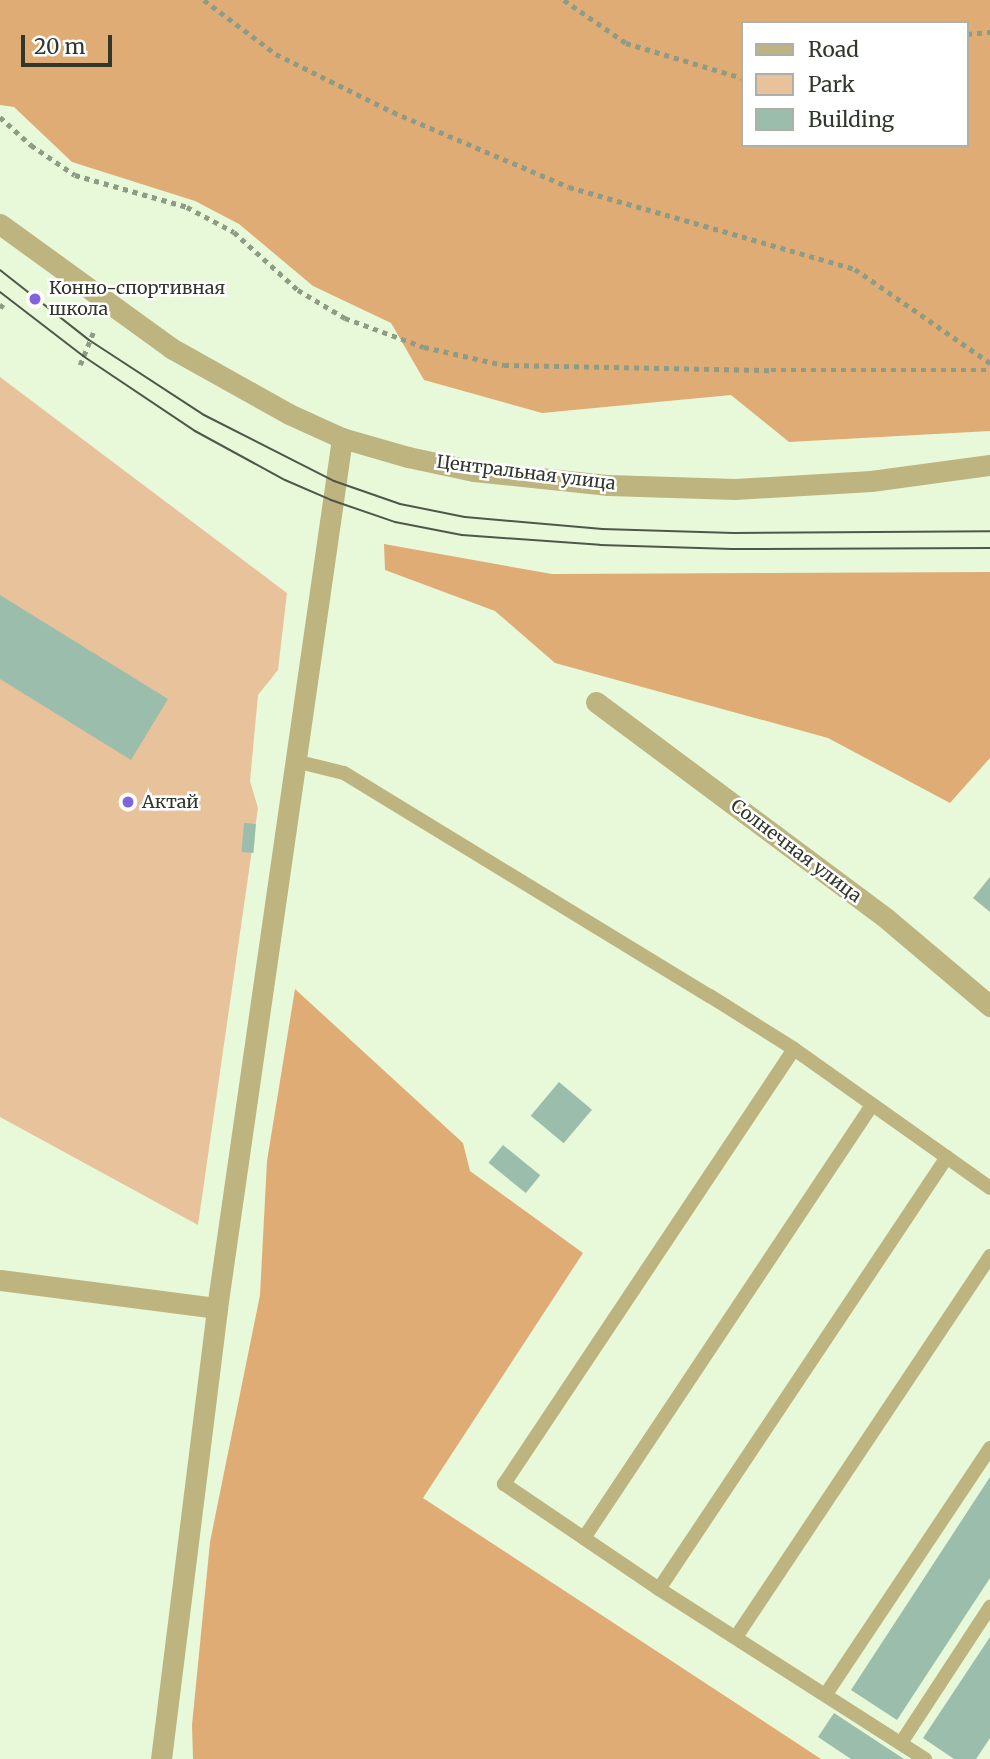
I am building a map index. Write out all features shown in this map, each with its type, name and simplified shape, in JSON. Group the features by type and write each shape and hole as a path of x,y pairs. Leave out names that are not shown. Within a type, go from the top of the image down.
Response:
{"street":[{"name":"Центральная улица","path":"0,224 172,348 289,414 342,438 408,457 474,471 608,485 748,488 871,481 990,465"},
{"path":"161,1759 217,1308 342,438"},
{"name":"Солнечная улица","path":"596,702 887,919 990,1006"},
{"path":"0,1280 217,1308"}],"lane":[{"path":"295,761 344,773 794,1049 990,1188"},
{"path":"794,1049 504,1484 659,1589 925,1759"},
{"path":"584,1538 872,1105"},
{"path":"659,1589 947,1157"},
{"path":"736,1637 990,1256"},
{"path":"826,1694 990,1448"},
{"path":"901,1743 990,1607"}],"path":[{"path":"204,0 276,54 393,112 569,187 855,269 990,363"},
{"path":"564,0 626,43 741,77"},
{"path":"969,34 990,32"},
{"path":"0,117 31,145 75,176 187,207 234,232 298,290 345,318 424,346 505,365 771,370 990,370"},
{"path":"80,365 93,332"}],"green space":[{"name":"Актай","path":"0,377 287,593 278,670 258,695 250,781 258,808 198,1225 0,1117"}],"shaded area":[{"path":"0,0 990,0 990,431 789,442 731,395 542,413 424,380 391,323 313,286 239,224 195,201 72,162 14,107 0,105"},
{"path":"384,544 552,574 990,572 990,758 950,803 828,738 555,663 495,611 385,570"},
{"path":"295,989 463,1143 470,1171 583,1253 423,1498 821,1759 193,1759 192,1725 210,1542 260,1295 267,1161"}],"building":[{"path":"0,595 168,699 131,760 0,679"},
{"path":"244,823 256,824 253,853 241,852"},
{"path":"990,877 990,912 973,898"},
{"path":"559,1082 592,1110 564,1143 531,1116"},
{"path":"503,1145 540,1175 526,1193 489,1163"},
{"path":"990,1477 990,1578 897,1720 851,1690"},
{"path":"990,1637 990,1738 976,1759 954,1759 923,1738"},
{"path":"834,1713 904,1759 851,1759 818,1737"}],"tram line":[{"path":"0,270 89,340 204,415 334,481 400,504 465,517 602,529 734,533 990,531"},
{"path":"0,292 83,356 195,431 285,480 331,500 395,522 462,535 600,545 732,549 990,548"}],"place":[{"name":"Конно-спортивная школа","path":"35,299"},
{"name":"Актай","path":"128,802"}]}
